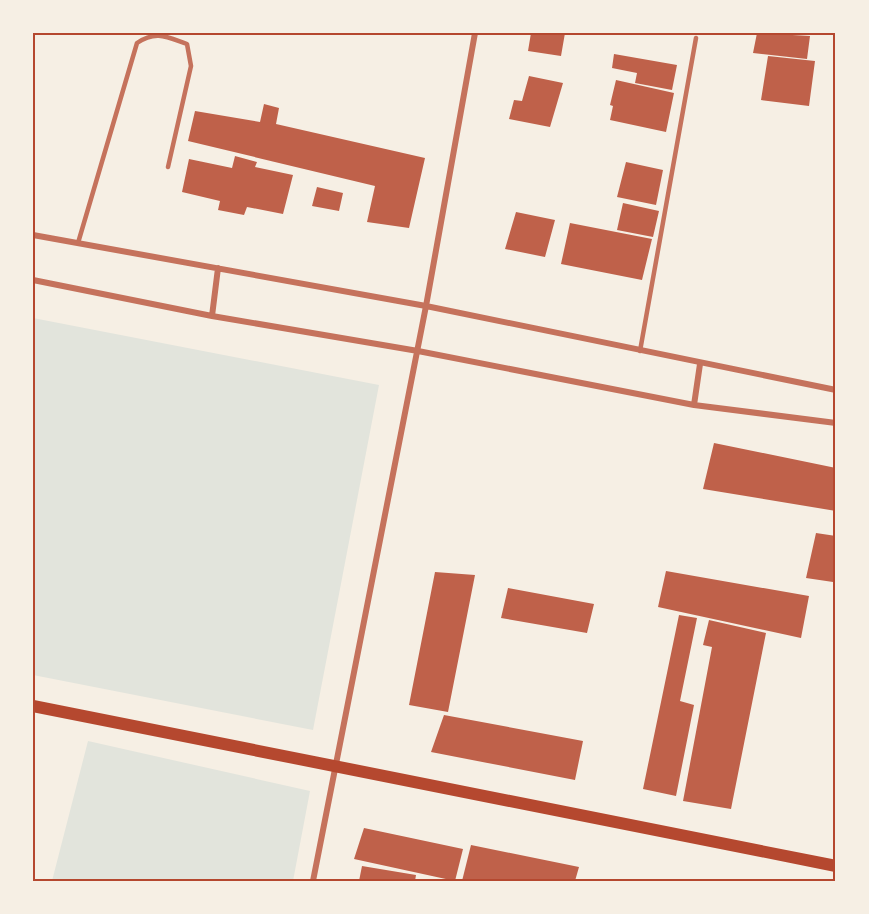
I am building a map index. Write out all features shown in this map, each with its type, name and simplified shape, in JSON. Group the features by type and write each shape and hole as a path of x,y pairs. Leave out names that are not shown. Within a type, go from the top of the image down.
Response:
{"main road":[{"path":"33,706 836,866"}],"street":[{"path":"313,881 418,351 476,33"},
{"path":"33,235 426,306 700,364 836,390"},
{"path":"212,316 218,268"},
{"path":"33,280 212,316 418,351 694,405 836,423"},
{"path":"694,405 700,364"}],"lane":[{"path":"78,243 137,43 146,37 158,35 187,44 191,56 191,66 168,167"},
{"path":"640,351 696,38"}],"shaded area":[{"path":"33,318 379,385 313,730 33,675"},
{"path":"88,741 310,791 293,881 52,881"}],"building":[{"path":"531,33 565,33 561,56 528,51"},
{"path":"757,33 810,36 807,59 753,53"},
{"path":"614,54 677,65 672,90 635,83 637,73 612,68"},
{"path":"768,56 815,61 809,106 761,100"},
{"path":"529,76 563,83 550,127 509,119 514,100 522,101"},
{"path":"616,80 674,93 666,132 610,120 613,106 610,105"},
{"path":"264,104 279,108 276,124 425,158 409,228 367,222 375,186 188,141 195,111 260,122"},
{"path":"235,156 257,162 255,167 293,175 283,214 247,207 244,215 218,210 220,201 182,192 189,159 232,168"},
{"path":"626,162 663,170 656,205 617,197"},
{"path":"317,187 343,193 339,211 312,206"},
{"path":"623,203 659,211 653,237 617,230"},
{"path":"516,212 555,220 545,257 505,249"},
{"path":"570,223 652,239 642,280 561,264"},
{"path":"714,443 836,468 836,511 703,489"},
{"path":"816,533 836,536 833,582 806,578"},
{"path":"666,571 809,596 801,638 658,607"},
{"path":"435,572 475,575 448,712 409,705"},
{"path":"508,588 594,604 587,633 501,618"},
{"path":"679,615 697,618 680,701 694,705 676,796 643,789"},
{"path":"709,620 766,633 731,809 683,801 712,647 703,645"},
{"path":"444,715 583,741 575,780 431,752"},
{"path":"364,828 463,849 455,881 354,859"},
{"path":"471,845 579,867 575,881 462,881"},
{"path":"362,866 416,875 415,881 359,881"}]}
